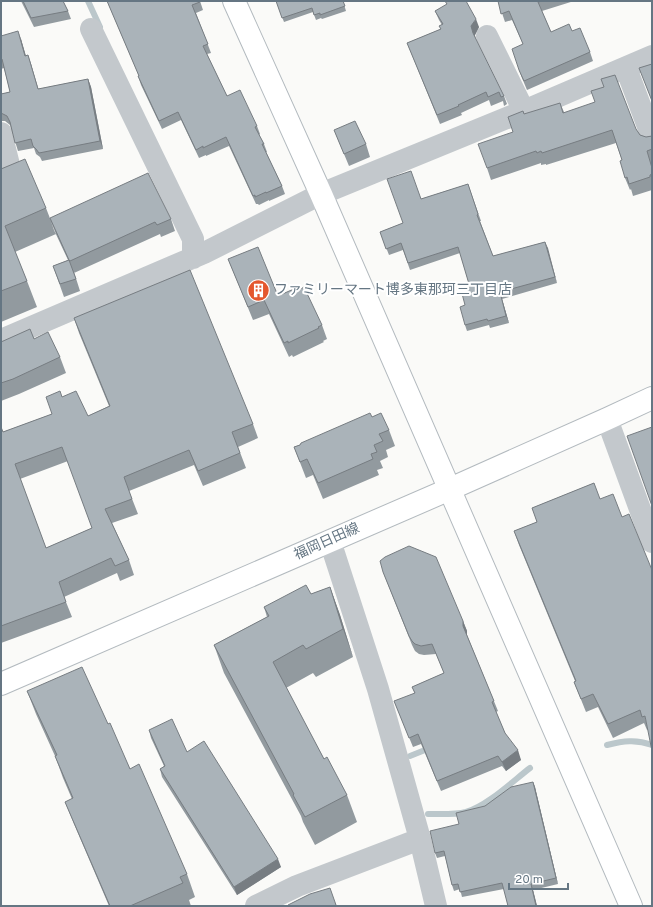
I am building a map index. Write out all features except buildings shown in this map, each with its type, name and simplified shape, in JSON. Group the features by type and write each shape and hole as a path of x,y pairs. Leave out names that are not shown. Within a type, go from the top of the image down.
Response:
{"street":[{"path":"234,1 321,194 631,906"},
{"path":"91,29 193,240 193,258"},
{"path":"487,36 524,111"},
{"path":"1,340 193,258 321,194 524,111 652,56"},
{"path":"626,68 652,137"},
{"path":"1,133 14,168"},
{"name":"福岡日田線","path":"1,684 450,489 652,398"},
{"path":"607,419 652,542"},
{"path":"330,541 378,689 420,839 436,906"},
{"path":"256,906 297,886 420,839"}],"waterway":[{"path":"88,1 100,27"},
{"path":"607,745 630,741 652,745"},
{"path":"410,756 430,748"},
{"path":"428,814 457,814 474,809 491,799 530,768"}],"place":[{"name":"ファミリーマート博多東那珂三丁目店","path":"258,290"}]}
